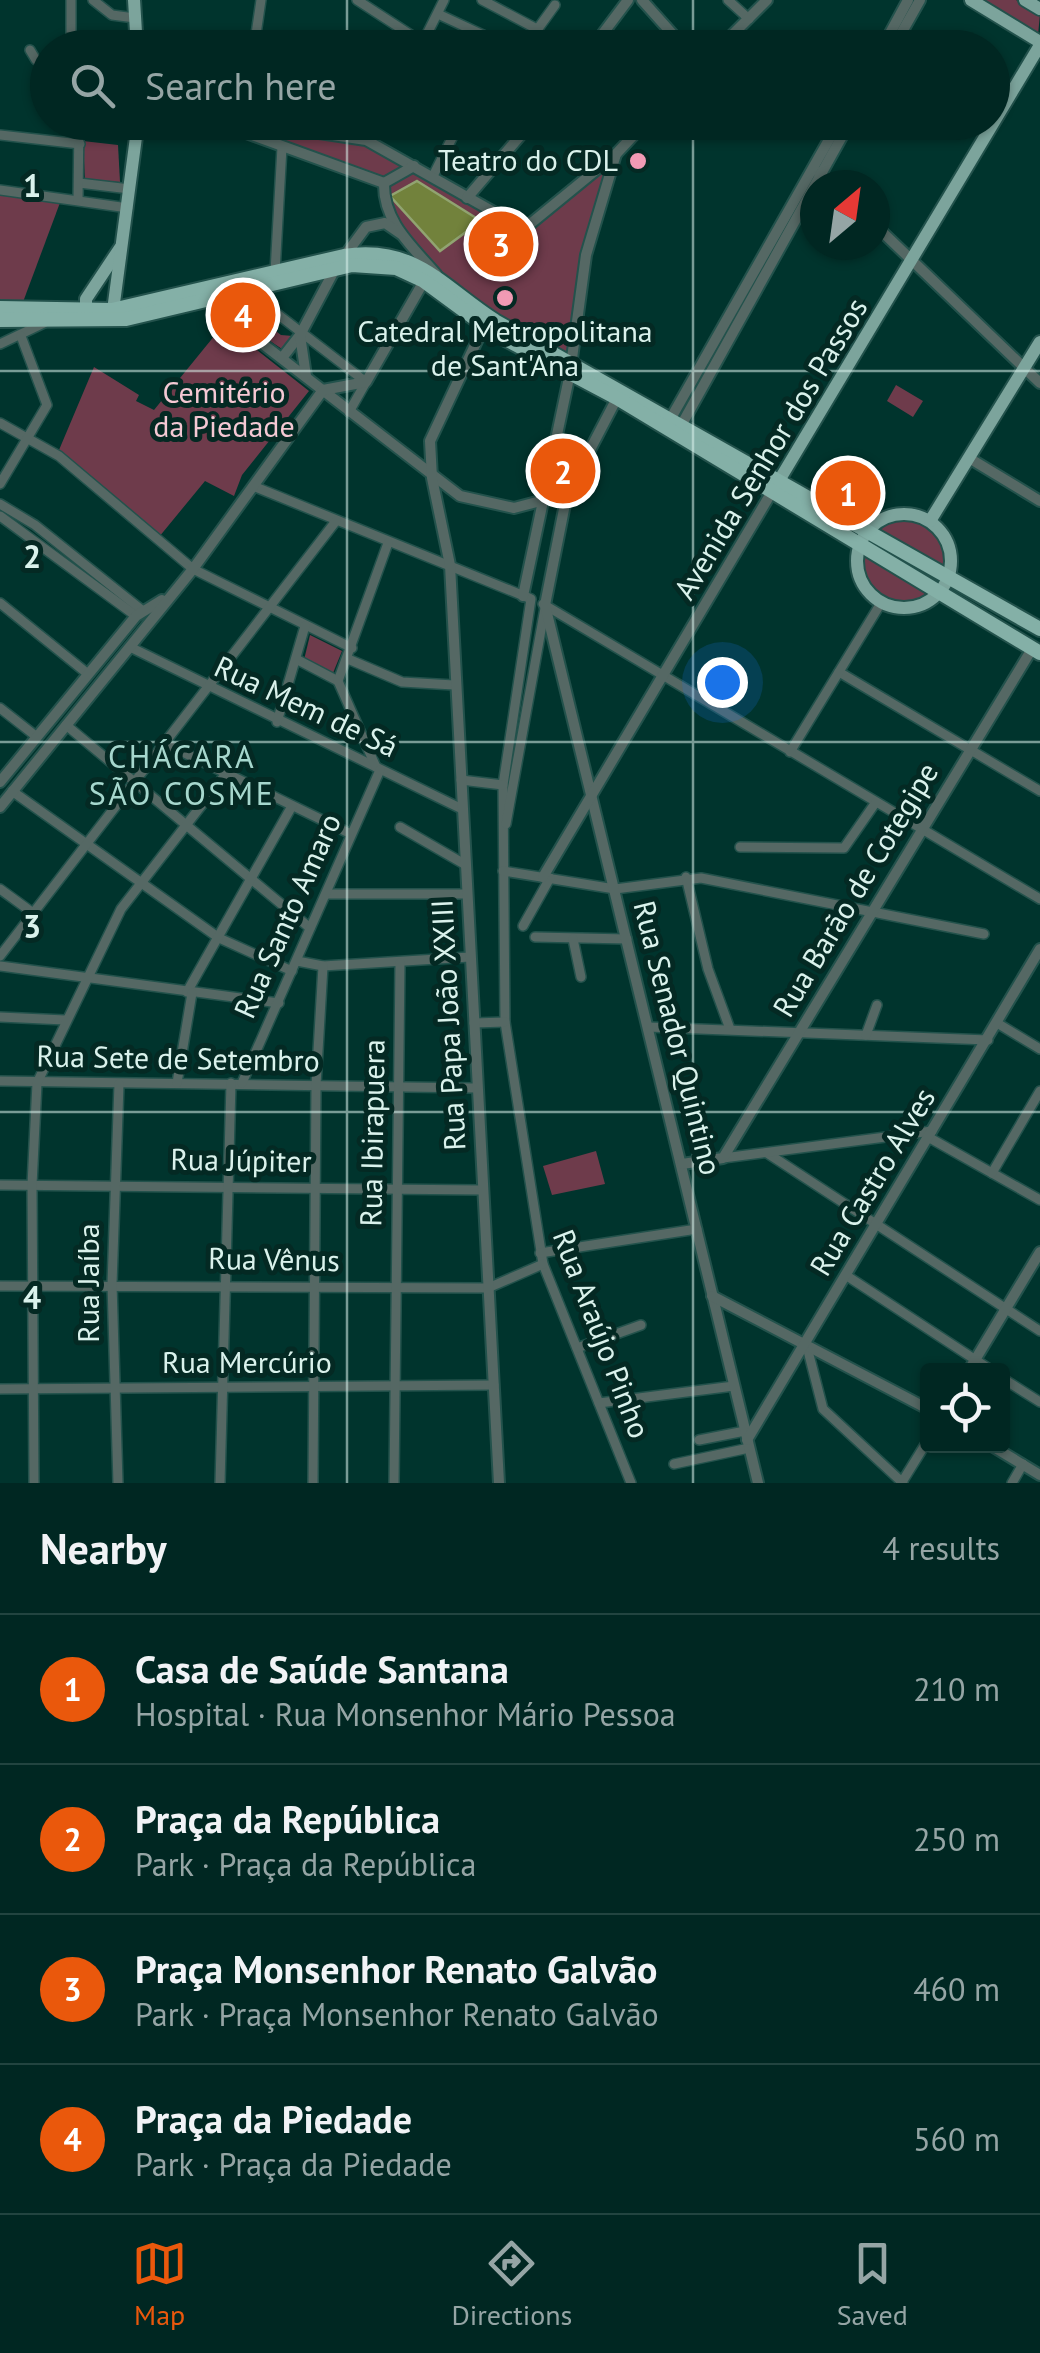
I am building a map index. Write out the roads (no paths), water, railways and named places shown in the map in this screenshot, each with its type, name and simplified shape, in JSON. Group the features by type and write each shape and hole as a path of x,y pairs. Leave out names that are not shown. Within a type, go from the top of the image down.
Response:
{"highway":[{"path":"112,316 344,256 393,256 617,398 864,536 1040,628"},
{"path":"0,320 44,323 112,316 208,301 334,269 381,264 430,278 484,326 677,421 776,485"},
{"path":"0,308 86,317"},
{"path":"617,398 716,445"},
{"path":"864,536 940,593 1036,651"}],"main road":[{"path":"134,0 136,30"},
{"path":"971,0 1040,44"},
{"path":"1025,0 1040,9"},
{"name":"Avenida Senhor dos Passos","path":"1010,95 1040,44"},
{"path":"112,316 136,140"},
{"name":"Avenida Senhor dos Passos","path":"776,485 984,140"},
{"path":"86,317 86,299 124,242"},
{"path":"930,521 1040,342"},
{"path":"894,514 912,514 930,521 950,550 948,577 940,593 909,608 881,603 860,579 856,559 864,536 894,514"}],"street":[{"path":"71,0 71,30"},
{"path":"93,0 109,14 135,18"},
{"path":"257,30 261,0"},
{"path":"357,0 404,30"},
{"path":"482,0 538,29 555,5"},
{"path":"606,30 628,0"},
{"path":"642,0 669,30"},
{"path":"728,0 749,19"},
{"path":"738,30 767,0"},
{"path":"892,30 908,0"},
{"path":"903,30 920,0"},
{"path":"431,30 438,5 480,30"},
{"path":"0,135 30,138"},
{"path":"44,140 80,144"},
{"path":"78,200 80,140"},
{"path":"264,140 388,180 414,166"},
{"path":"359,140 414,166 524,229 629,140"},
{"path":"432,176 451,140"},
{"path":"467,198 517,140"},
{"path":"817,170 831,140"},
{"path":"818,170 838,140"},
{"path":"275,272 282,147"},
{"path":"502,846 503,785 542,498 570,367 586,256 616,153"},
{"path":"350,412 430,278 386,210 391,154"},
{"path":"79,183 130,190"},
{"path":"0,190 128,208"},
{"path":"677,421 800,201"},
{"path":"282,358 300,336 334,269 372,224 385,224 402,234"},
{"path":"890,239 1040,383"},
{"path":"246,290 300,336 366,382"},
{"path":"208,301 432,478 463,497 504,508 566,494"},
{"path":"0,344 44,323"},
{"name":"Rua Papa João XXIII","path":"484,326 430,442 432,478 450,565 499,1483"},
{"path":"0,484 48,400 21,336"},
{"path":"300,336 306,376"},
{"path":"0,807 130,648 167,596 193,569 324,390 366,382"},
{"path":"502,846 566,494 617,398"},
{"path":"0,423 59,456 193,569 408,683 454,685"},
{"path":"969,458 1040,501"},
{"name":"Avenida Senhor dos Passos","path":"547,877 592,793 776,485"},
{"path":"253,486 545,605 1040,898"},
{"path":"0,504 45,533 140,613"},
{"path":"0,516 140,613"},
{"path":"0,956 336,521"},
{"path":"338,681 388,543"},
{"path":"0,782 140,613 167,596"},
{"path":"0,603 88,674"},
{"path":"790,752 881,603"},
{"name":"Rua Senador Quintino","path":"545,605 758,1483"},
{"path":"277,722 306,626"},
{"name":"Rua Mem de Sá","path":"130,648 208,689 462,808"},
{"name":"Rua Barão de Cotegipe","path":"723,1158 971,750 1036,651"},
{"path":"296,659 338,681 378,768"},
{"path":"839,672 1040,791"},
{"path":"0,708 36,737"},
{"path":"66,725 310,928"},
{"path":"166,744 352,834"},
{"name":"Rua Santo Amaro","path":"237,1083 278,1003 378,768"},
{"path":"34,1483 32,1185 37,1083 64,1020 122,909 225,775"},
{"path":"462,780 503,785"},
{"path":"12,791 218,938 294,966 470,957"},
{"path":"740,846 844,848 876,802"},
{"path":"176,1082 190,993 292,806"},
{"path":"400,827 466,865"},
{"name":"Rua Araújo Pinho","path":"502,846 506,1022 541,1259 632,1483"},
{"path":"503,871 615,889 686,876 984,934"},
{"path":"686,876 708,968 730,1029"},
{"path":"523,926 547,877"},
{"path":"0,889 33,913"},
{"path":"326,894 468,894"},
{"path":"535,937 627,939"},
{"path":"573,939 581,977"},
{"name":"Rua Castro Alves","path":"747,1440 1040,949"},
{"name":"Rua Ibirapuera","path":"394,1483 400,963"},
{"path":"0,966 278,1003"},
{"path":"313,1483 316,1084 323,966"},
{"path":"866,1036 877,1005"},
{"path":"0,1017 64,1020"},
{"path":"474,1023 506,1022"},
{"path":"997,1023 1040,1049"},
{"path":"648,1027 988,1040"},
{"name":"Rua Sete de Setembro","path":"0,1082 475,1088"},
{"path":"220,1483 225,1185 237,1083"},
{"name":"Rua Jaíba","path":"118,1483 112,1284 119,1084"},
{"path":"992,1173 1040,1091"},
{"path":"682,1164 930,1134 1040,1200"},
{"path":"767,1154 1040,1331"},
{"name":"Rua Júpiter","path":"0,1185 482,1190"},
{"name":"Rua Vênus","path":"0,1286 488,1288 541,1259 696,1229"},
{"path":"973,1363 1039,1257"},
{"path":"846,1276 969,1363"},
{"path":"712,1296 920,1404"},
{"path":"577,1348 640,1326"},
{"path":"806,1343 823,1410 902,1482 920,1453"},
{"path":"1010,1383 1040,1402"},
{"name":"Rua Mercúrio","path":"0,1390 494,1385"},
{"path":"599,1403 734,1386"},
{"path":"698,1440 747,1440"},
{"path":"674,1464 747,1440"},
{"path":"1004,1453 1040,1474"},
{"path":"1012,1483 1023,1464"}],"place":[{"name":"Teatro do CDL","path":"638,161"},
{"name":"Praça Monsenhor Renato Galvão","path":"501,244"},
{"name":"Catedral Metropolitana de Sant'Ana","path":"505,298"},
{"name":"Praça da Piedade","path":"243,315"},
{"name":"Praça da República","path":"563,471"},
{"name":"Casa de Saúde Santana","path":"848,493"}],"district":[{"name":"CHÁCARA SÃO COSME","path":"182,776"}],"park label":[{"name":"Cemitério da Piedade","path":"224,410"}]}
